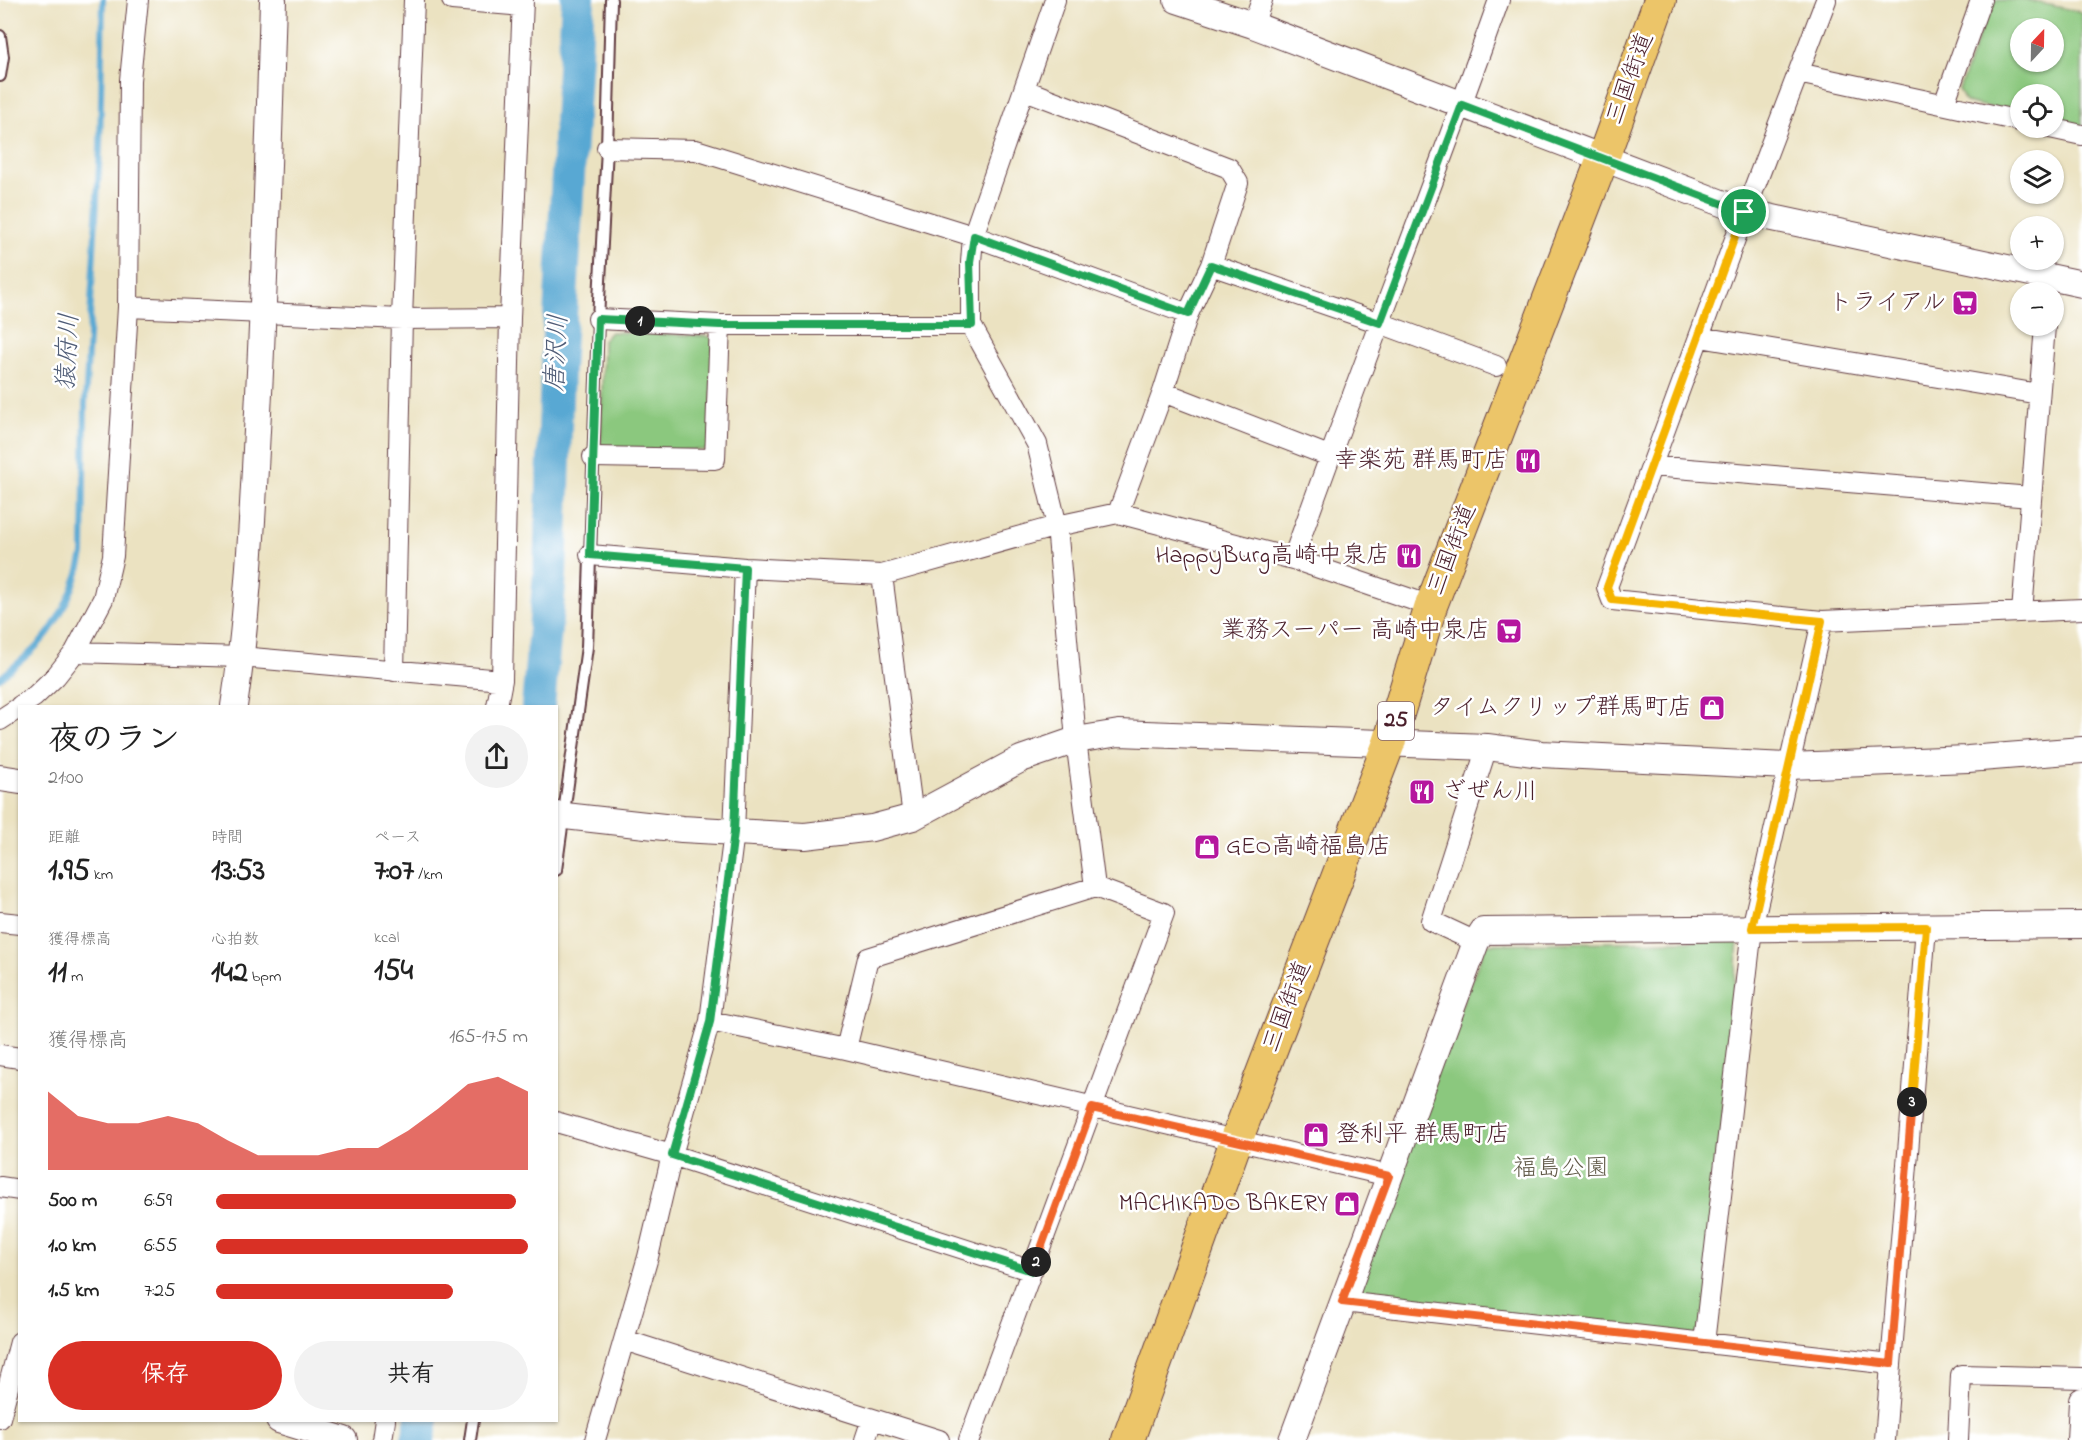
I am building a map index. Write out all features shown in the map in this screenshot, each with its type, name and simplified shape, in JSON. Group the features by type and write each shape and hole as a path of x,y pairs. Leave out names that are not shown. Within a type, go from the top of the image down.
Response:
{"main road":[{"name":"三国街道","path":"1128,1440 1236,1141 1389,742 1431,606 1603,158 1660,0"}],"street":[{"path":"23,705 56,676 75,652 103,599 113,556 128,307 130,80 138,0"},
{"path":"234,705 241,657 251,543 264,314 273,0"},
{"path":"394,671 402,319 414,0"},
{"path":"452,0 523,3 510,318 502,680 497,705"},
{"path":"1055,0 974,236 970,262 972,325 1037,444 1057,526 1076,740 1095,887"},
{"path":"1177,0 1253,25 1744,212 2036,282"},
{"path":"1253,25 1262,0"},
{"path":"1293,559 1329,456 1462,105 1499,0"},
{"path":"1826,0 1744,212 1607,587 1612,600 1822,621 2082,609"},
{"path":"1944,104 1981,0"},
{"path":"1798,73 2010,119"},
{"path":"1025,90 1229,168 1238,183 1211,265 1188,314 1163,392 1118,513"},
{"path":"2064,131 2082,135"},
{"path":"607,148 696,150 974,236 1188,314"},
{"path":"1211,265 1496,366"},
{"path":"2064,285 2082,284"},
{"path":"128,307 402,319 510,318"},
{"path":"598,319 720,325 972,325"},
{"path":"593,457 715,459 720,325"},
{"path":"2022,612 2044,336"},
{"path":"1700,337 2039,394"},
{"path":"1163,392 1329,456"},
{"path":"1652,466 2031,497"},
{"path":"590,555 745,568 882,575 1057,526 1118,513 1293,559 1431,606"},
{"path":"596,1440 648,1257 672,1155 710,1022 734,832 745,568"},
{"path":"882,575 913,816"},
{"path":"1704,1343 1752,928 1822,621"},
{"path":"75,652 241,657 502,680"},
{"path":"0,720 18,708"},
{"path":"560,815 682,829 805,836 872,828 913,816 1021,759 1076,740 1119,733 1389,742 1487,747 1541,754 1790,766 1968,759 2082,750"},
{"path":"1476,942 1431,921 1487,747"},
{"path":"0,778 18,781"},
{"path":"846,1049 868,958 1095,887 1164,913 969,1440"},
{"path":"0,922 18,924"},
{"path":"1292,1440 1476,942 1484,931 2082,925"},
{"path":"1885,1440 1926,927"},
{"path":"710,1022 846,1049 1389,1176"},
{"path":"0,1055 18,1058"},
{"path":"558,1123 672,1155 1032,1271"},
{"path":"0,1187 18,1190"},
{"path":"1342,1302 1891,1364"},
{"path":"624,1340 939,1440"},
{"path":"0,1418 14,1346"},
{"path":"1958,1440 1961,1375 2082,1378"},
{"path":"2080,1440 2082,1401"},
{"path":"865,1440 872,1419"},
{"path":"286,1422 344,1440"},
{"path":"382,1440 385,1422"}],"lane":[{"path":"558,842 560,815 587,647 611,0"},
{"path":"0,36 3,57 0,76"},
{"path":"470,1440 473,1422"}],"green space":[{"path":"1992,0 2026,0 2082,12 2082,128 2064,124 2064,84 2010,84 2010,112 1965,102 1959,89"},
{"path":"611,332 708,336 713,339 711,445 705,450 607,451 601,445 603,340"},
{"name":"福島公園","path":"1738,940 1704,1343 1343,1302 1486,944"}],"waterway":[{"name":"猿府川","path":"0,678 48,634 71,591 83,554 85,404 100,149 103,0"},
{"name":"唐沢川","path":"538,705 550,574 557,370 578,0"},
{"name":"唐沢川","path":"418,1440 422,1422"}],"place":[{"name":"トライアル","path":"1965,303"},
{"name":"幸楽苑 群馬町店","path":"1528,461"},
{"name":"HappyBurg高崎中泉店","path":"1409,556"},
{"name":"業務スーパー 高崎中泉店","path":"1509,631"},
{"name":"タイムクリップ群馬町店","path":"1712,708"},
{"name":"ざぜん川","path":"1422,792"},
{"name":"GEO高崎福島店","path":"1207,847"},
{"name":"登利平 群馬町店","path":"1316,1135"},
{"name":"MACHIKADO BAKERY","path":"1347,1204"}],"route":[{"path":"1462,105 1744,212 1607,587 1612,600 1822,621 1752,928 1926,927 1891,1364 1342,1302 1389,1176 1092,1108 1032,1271 672,1155 710,1022 734,832 745,568 590,555 598,319 720,325 972,325 970,262 974,236 1188,314 1211,265 1380,323 1462,105"}]}
